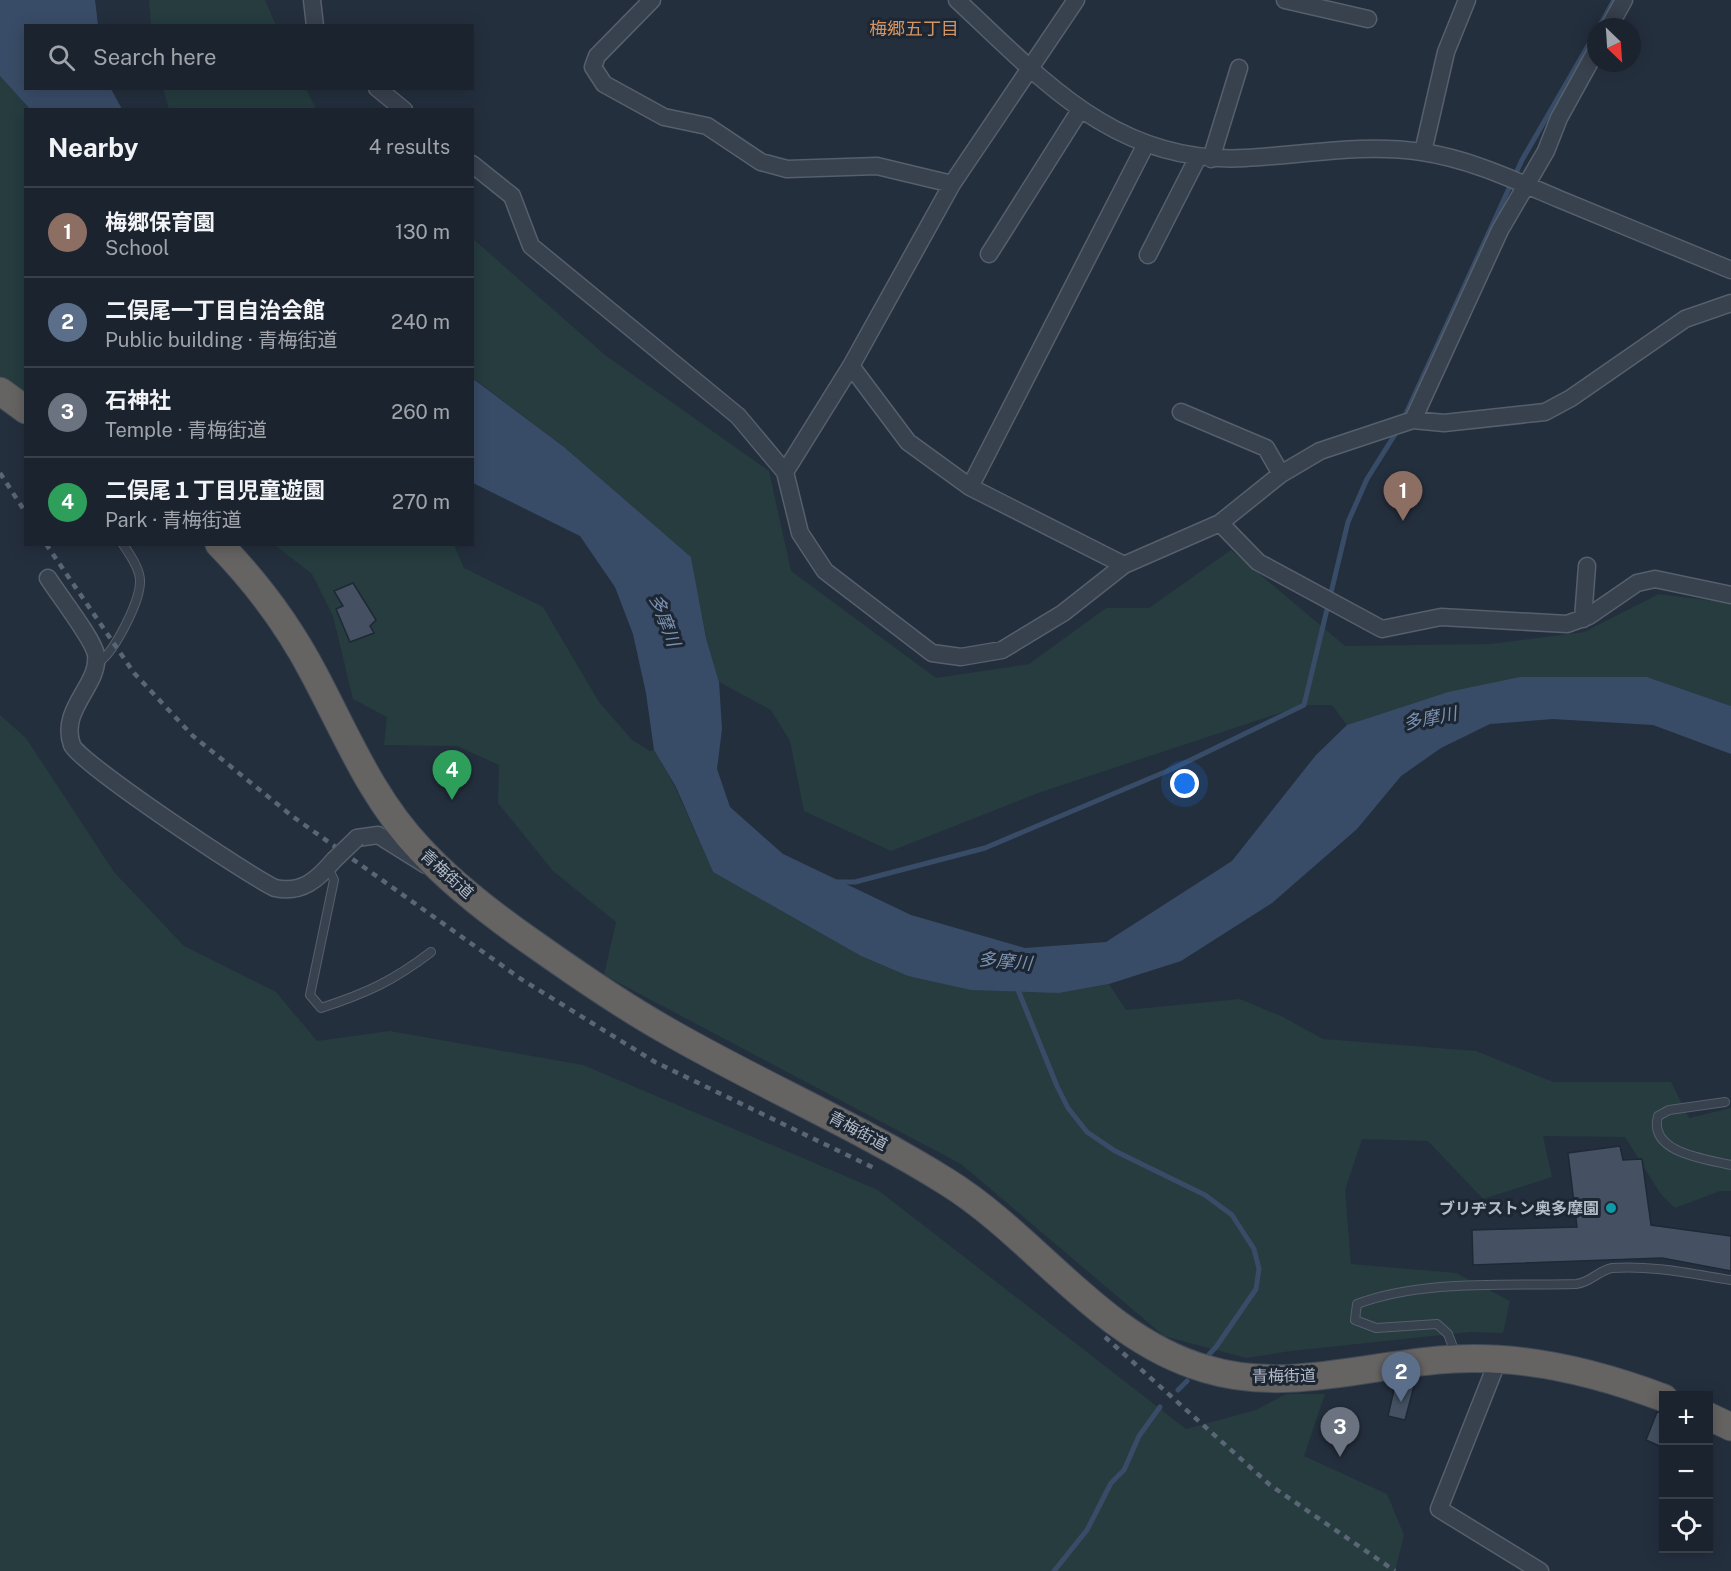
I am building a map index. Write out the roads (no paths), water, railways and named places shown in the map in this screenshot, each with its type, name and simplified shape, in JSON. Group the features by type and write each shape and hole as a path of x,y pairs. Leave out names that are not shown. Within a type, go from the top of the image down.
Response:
{"highway":[{"path":"0,390 24,408"},
{"name":"青梅街道","path":"221,546 279,614 313,671 360,765 389,811 418,848 447,876 495,917 603,992 667,1031 871,1137 949,1183 995,1215 1069,1284 1137,1336 1171,1358 1228,1375 1262,1379 1298,1379 1457,1358 1498,1360 1538,1364 1581,1373 1659,1396"},
{"path":"1713,1418 1731,1427"}],"street":[{"path":"312,0 315,24"},
{"path":"652,0 597,56 593,67 604,84 664,117 707,126 774,167 787,169 877,166 952,184"},
{"path":"957,0 1031,69 1080,110 1111,129 1146,144 1205,158 1388,148 1423,152 1474,164 1731,270"},
{"path":"785,472 851,366 952,184 1076,0"},
{"path":"1285,0 1368,19"},
{"path":"1423,152 1446,52 1467,0"},
{"path":"1614,18 1624,0"},
{"path":"1413,420 1484,261 1546,151 1559,118 1587,67"},
{"path":"1148,255 1205,158 1239,68"},
{"path":"379,90 402,108"},
{"path":"989,254 1080,110"},
{"path":"970,487 1146,144"},
{"path":"474,166 512,196 531,246 738,416 785,472 800,533 825,571 932,653 961,657 1002,650 1063,614 1124,565 1220,523 1281,474 1320,451 1413,420 1444,423 1545,412 1571,399 1685,319 1731,303"},
{"path":"851,366 908,442 970,487 1124,565"},
{"path":"1181,412 1266,448 1281,474"},
{"path":"1220,523 1258,562 1382,629 1441,617 1567,624 1583,619 1637,584 1655,579 1731,595"},
{"path":"1583,619 1587,566"},
{"path":"48,578 93,647 96,664 94,673 79,698 69,732 72,745 106,778 275,888 293,890 304,887 318,879 357,838 378,836 447,876"},
{"path":"1498,1360 1439,1509 1540,1571"}],"lane":[{"path":"96,664 106,659 132,607 141,582 136,566 124,546"},
{"path":"331,864 334,880 310,996 321,1008 364,994 401,975 431,951"},
{"path":"1725,1102 1669,1110 1658,1116 1655,1125 1660,1136 1675,1151 1731,1165"},
{"path":"1457,1358 1448,1334 1437,1324 1376,1328 1355,1320 1358,1304 1386,1293 1499,1285 1586,1283 1610,1268 1665,1270 1731,1280"}],"water":[{"path":"0,0 95,0 98,24 24,24 24,90 112,90 121,108 29,108 0,76"},
{"name":"多摩川","path":"474,380 564,447 691,557 706,638 719,682 722,729 717,769 730,807 783,854 911,915 1025,948 1106,942 1232,861 1316,755 1347,725 1448,692 1520,677 1647,677 1731,706 1731,754 1653,725 1553,719 1490,724 1441,748 1401,776 1357,829 1272,903 1181,961 1109,984 1059,993 971,990 908,976 861,956 713,872 676,787 654,750 646,693 633,634 615,587 580,536 474,483"}],"waterway":[{"path":"1604,18 1614,0"},
{"path":"1403,420 1522,160 1587,48"},
{"path":"834,882 855,882 985,848 1172,769 1304,705 1348,522 1367,479 1399,428"},
{"path":"1016,985 1057,1086 1068,1108 1087,1132 1115,1151 1205,1195 1232,1215 1254,1249 1259,1269 1256,1289 1216,1347 1204,1360"},
{"path":"1178,1390 1187,1381"},
{"path":"1054,1571 1087,1530 1111,1483 1124,1470 1139,1436 1160,1407"}],"railway":[{"path":"0,473 24,510"},
{"path":"47,546 134,673 193,736 292,816 521,979 655,1062 876,1169"},
{"path":"1105,1337 1270,1485 1395,1571"}],"place":[{"name":"梅郷保育園","path":"1403,521"},
{"name":"二俣尾１丁目児童遊園","path":"452,800"},
{"name":"ブリヂストン奥多摩園","path":"1611,1208"},
{"name":"二俣尾一丁目自治会館","path":"1401,1402"},
{"name":"石神社","path":"1340,1457"}],"district":[{"name":"梅郷五丁目","path":"914,28"}]}
